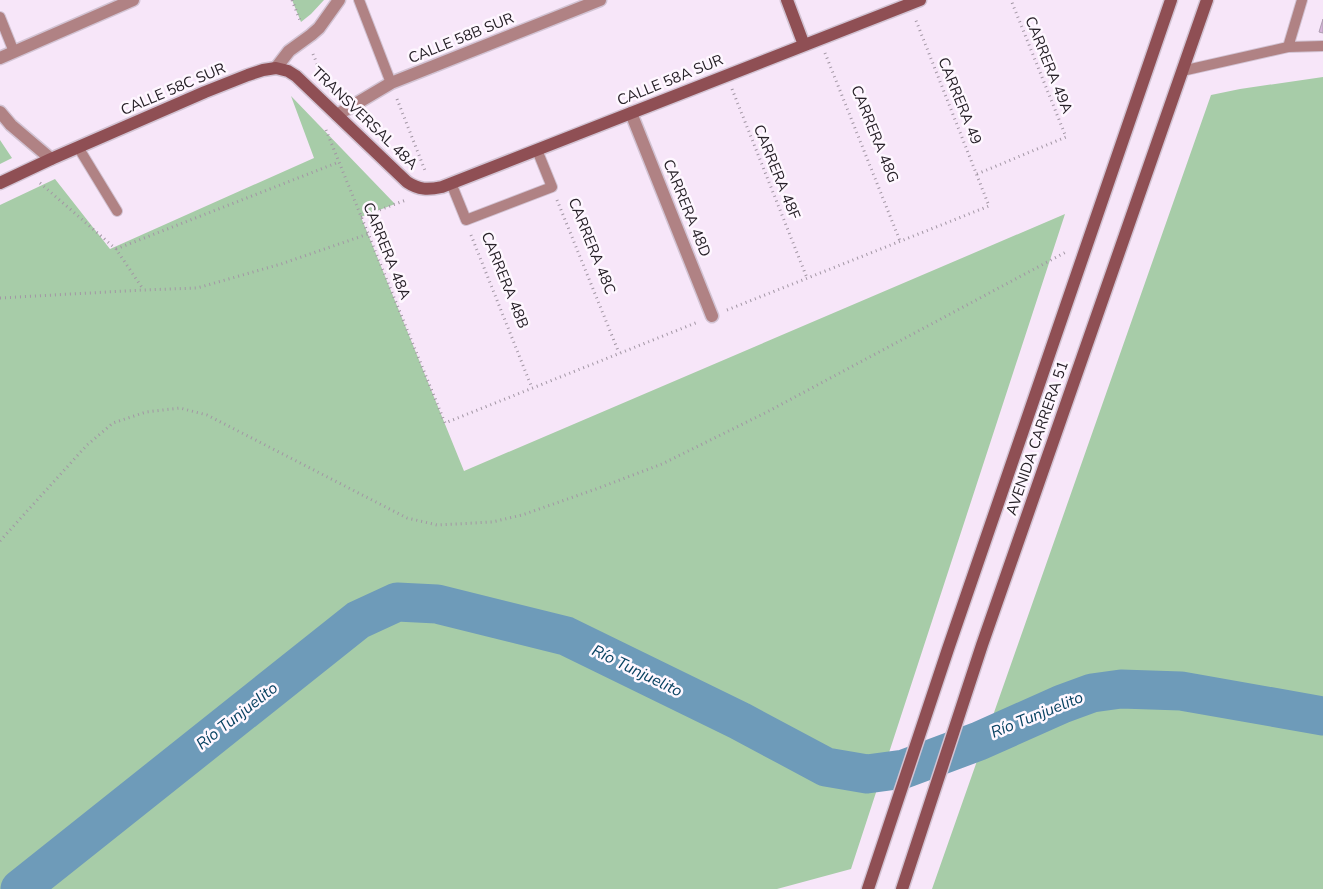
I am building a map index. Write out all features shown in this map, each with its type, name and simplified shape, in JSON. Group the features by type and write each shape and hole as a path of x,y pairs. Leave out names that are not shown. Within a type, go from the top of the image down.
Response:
{"main road":[{"path":"786,0 804,45"},
{"name":"AVENIDA CARRERA 51","path":"869,886 1170,0"},
{"name":"CALLE 58A SUR","path":"432,189 442,188 915,2"},
{"name":"AVENIDA CARRERA 51","path":"902,888 982,645 1205,3"},
{"name":"TRANSVERSAL 48A","path":"276,68 288,71 296,76 407,182 415,187 432,189"},
{"name":"CALLE 58C SUR","path":"0,183 213,89 256,72 276,68"}],"street":[{"path":"0,58 133,0"},
{"path":"276,68 288,51 319,28 339,0"},
{"name":"CALLE 58B SUR","path":"337,115 391,84 600,0"},
{"path":"0,112 11,125 51,159"},
{"name":"CARRERA 48D","path":"631,113 712,316"}],"lane":[{"path":"359,0 391,84"},
{"path":"1288,47 1302,0"},
{"path":"0,17 14,52"},
{"path":"1182,71 1288,47 1323,46"},
{"path":"78,147 118,211"},
{"name":"CARRERA 48C","path":"537,150 552,188"},
{"name":"CARRERA 48B","path":"451,183 466,220"},
{"path":"466,220 552,188"}],"path":[{"path":"292,0 324,81"},
{"name":"CARRERA 49A","path":"977,174 1066,137 1011,0"},
{"name":"CARRERA 49","path":"915,2 989,206"},
{"name":"CARRERA 48G","path":"820,39 900,241"},
{"name":"CARRERA 48F","path":"727,75 807,278"},
{"path":"391,84 432,189"},
{"name":"CARRERA 48A","path":"325,129 445,423"},
{"path":"116,249 339,162"},
{"path":"26,170 116,249 143,290"},
{"name":"CARRERA 48C","path":"552,188 619,353"},
{"path":"361,217 414,198"},
{"name":"CARRERA 48B","path":"466,220 532,388"},
{"path":"0,298 197,288 281,264 368,234"},
{"path":"0,541 87,445 113,423 146,412 180,408 207,415 407,518 437,525 492,522 522,515 596,490 662,464 774,408 1067,252"}],"green space":[{"path":"292,0 324,0 301,22"},
{"path":"1323,77 1323,889 932,889 1211,95"},
{"path":"291,96 395,204 361,217 464,471 1065,214 851,869 777,889 0,889 0,205 55,179 110,249 314,158"},
{"path":"0,140 12,158 0,164"}],"building":[{"path":"1323,19 1323,33 1319,32"}],"waterway":[{"name":"Río Tunjuelito","path":"20,889 358,620 397,602 437,604 566,636 740,721 826,767 867,774 904,769 979,741 1062,704 1092,693 1121,689 1181,691 1323,716"}]}
